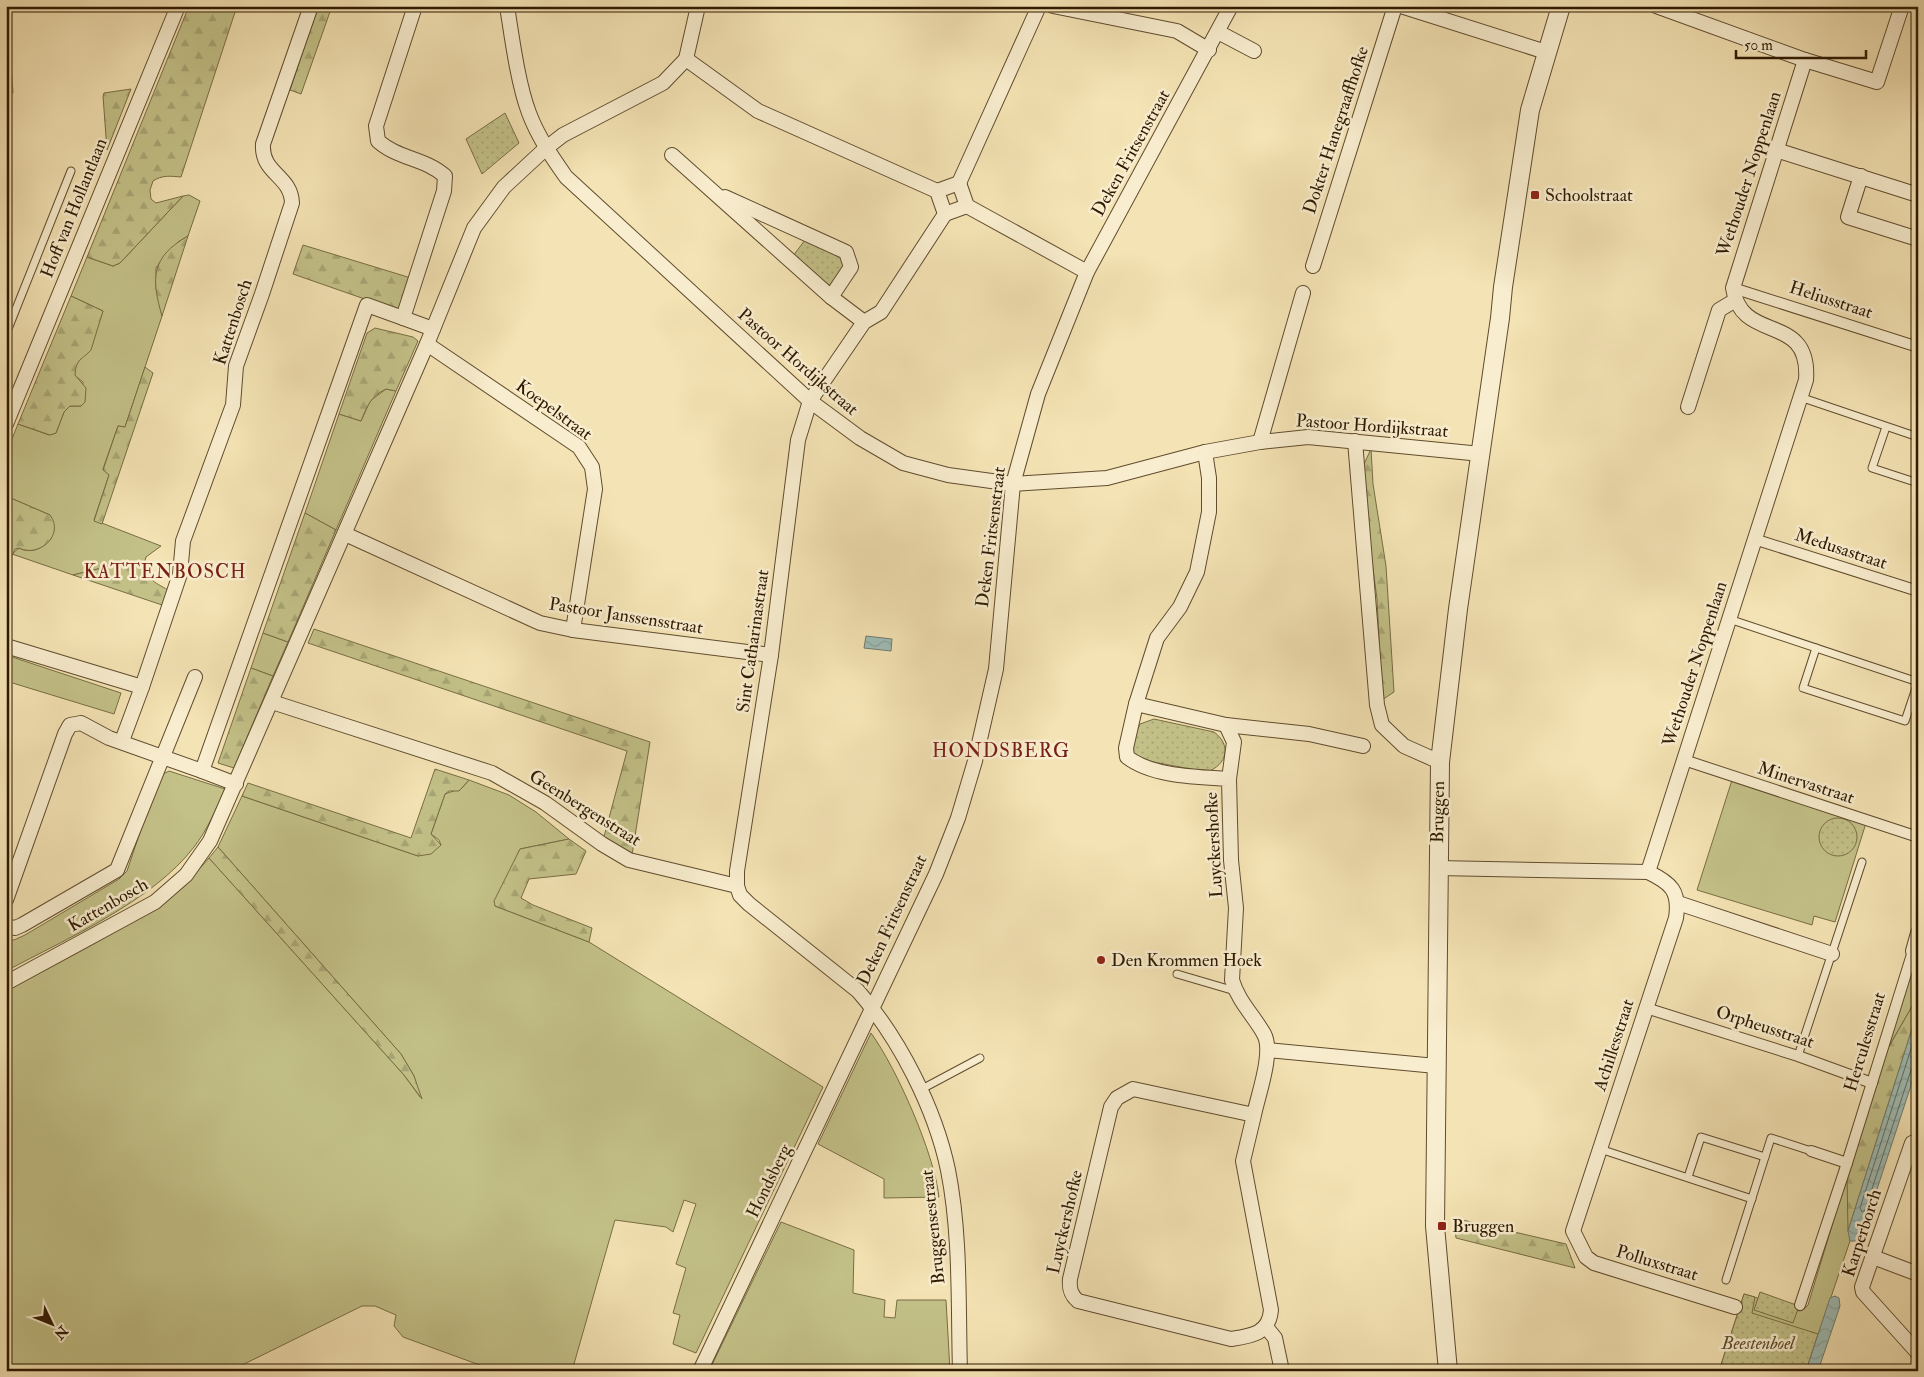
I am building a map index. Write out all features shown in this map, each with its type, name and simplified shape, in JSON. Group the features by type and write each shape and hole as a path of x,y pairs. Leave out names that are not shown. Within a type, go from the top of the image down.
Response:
{"street":[{"name":"Hoff van Hollantlaan","path":"7,422 178,6"},
{"name":"Kattenbosch","path":"122,741 180,574 184,541 233,405 236,366 292,203 291,194 287,186 262,156 263,144 311,6"},
{"path":"404,318 444,191 445,176 434,166 389,151 378,142 376,126 415,6"},
{"name":"Pastoor Hordijkstraat","path":"508,6 513,44 528,112 545,149 566,177 810,401 860,438 903,463 948,475 1013,484 1107,478 1205,452 1260,442 1308,437 1355,440 1481,454"},
{"path":"698,6 686,60 758,111 937,192 945,214 967,206"},
{"path":"937,192 959,183 1039,6"},
{"path":"1053,6 1177,31 1209,50"},
{"name":"Deken Fritsenstraat","path":"872,1007 936,874 958,818 975,761 996,669 1013,484 1038,394 1086,272 1232,6"},
{"name":"Dokter Hanegraaffhofke","path":"1312,266 1395,6"},
{"path":"1401,6 1421,9 1546,52"},
{"path":"1481,454 1528,119 1546,52 1561,6"},
{"path":"1656,6 1676,10 1805,60 1877,82 1902,6"},
{"path":"1218,32 1254,51"},
{"name":"Kattenbosch","path":"6,984 155,902 186,875 210,841 236,784 427,344 474,228 504,188 545,149 563,135 663,83 686,60"},
{"name":"Wethouder Noppenlaan","path":"1688,407 1719,310 1734,294 1776,150 1805,60"},
{"path":"1776,150 1918,195"},
{"path":"672,155 831,297 864,322"},
{"path":"1861,176 1848,217 1918,239"},
{"path":"959,183 967,206 1086,272"},
{"path":"710,190 846,252 851,267 831,297"},
{"name":"Sint Catharinastraat","path":"737,886 737,872 771,656 798,440 810,401 864,322 881,312 945,214"},
{"path":"1260,442 1303,293"},
{"name":"Wethouder Noppenlaan","path":"1648,872 1806,380 1808,362 1802,346 1790,336 1751,320 1740,310 1734,294"},
{"name":"Heliusstraat","path":"1734,294 1918,347"},
{"path":"202,772 367,305 433,329"},
{"name":"Koepelstraat","path":"427,344 579,447 592,467 595,489 573,630"},
{"name":"Bruggen","path":"1355,440 1377,705 1382,725 1404,746 1440,762"},
{"name":"Luyckershofke","path":"1205,452 1210,478 1210,512 1197,572 1180,607 1157,638 1136,704 1126,748 1127,757 1135,763 1179,776 1229,778"},
{"name":"Bruggen","path":"1448,1371 1436,1238 1437,868 1440,762 1481,454"},
{"name":"Pastoor Janssensstraat","path":"345,534 540,623 573,630 771,656"},
{"name":"Medusastraat","path":"1754,539 1918,591"},
{"path":"6,646 142,687"},
{"name":"Kattenbosch","path":"6,926 15,928 22,925 117,870 195,677"},
{"name":"Geenbergenstraat","path":"272,702 492,773 545,803 602,844 629,860 737,886"},
{"path":"1136,704 1226,725 1309,734 1363,746"},
{"path":"6,900 64,734 70,724 81,723 109,738 122,741 236,784"},
{"name":"Luyckershofke","path":"1226,725 1234,742 1229,778 1231,860 1236,908 1232,980 1235,991 1266,1036 1268,1050"},
{"name":"Minervastraat","path":"1684,760 1918,836"},
{"path":"1437,868 1648,872 1662,879 1674,890 1678,903 1832,954"},
{"path":"737,886 740,895 749,904 858,991 872,1007"},
{"name":"Achillesstraat","path":"1578,1242 1573,1231 1676,918 1678,903"},
{"name":"Herculesstraat","path":"1800,1305 1915,952 1918,933"},
{"name":"Bruggensestraat","path":"872,1007 898,1047 931,1114 948,1169 958,1266 960,1371"},
{"name":"Hondsberg","path":"700,1371 872,1007"},
{"name":"Orpheusstraat","path":"1646,1008 1798,1056 1872,1083"},
{"path":"1282,1371 1275,1338 1266,1327 1270,1319 1271,1310 1243,1161 1268,1050 1436,1066"},
{"name":"Luyckershofke","path":"1254,1115 1133,1089 1116,1098 1111,1108 1069,1286 1073,1296 1088,1305 1231,1339 1256,1335 1266,1327"},
{"name":"Karperborch","path":"1918,1141 1912,1143 1862,1287 1863,1292 1918,1353"},
{"path":"1811,1151 1847,1163"},
{"name":"Polluxstraat","path":"1578,1242 1586,1258 1594,1263 1735,1307"},
{"path":"1873,1257 1918,1274"}],"lane":[{"path":"6,334 72,171"},
{"path":"1800,397 1918,437"},
{"path":"1886,427 1872,468 1918,482"},
{"path":"1729,620 1816,648 1918,682 1905,721 1803,688 1816,648"},
{"path":"1798,1056 1862,862"},
{"path":"1177,974 1235,991"},
{"path":"919,1090 980,1058"},
{"path":"1688,1177 1701,1137 1766,1157"},
{"path":"1726,1280 1772,1138 1811,1151"},
{"path":"1600,1149 1752,1199"}],"green space":[{"path":"189,6 237,6 181,177 166,176 156,179 153,181 150,190 151,199 156,203 183,196 120,263 113,266 87,257"},
{"path":"318,6 332,6 301,94 290,90"},
{"path":"6,66 11,66 13,93 6,94"},
{"path":"131,89 107,150 104,93"},
{"path":"505,113 519,143 482,174 466,139"},
{"path":"189,195 200,201 188,236 178,242 166,254 156,268 156,288 162,316 125,427 118,426 103,469 109,475 94,520 161,546 146,557 144,564 127,562 73,575 12,554 19,548 28,551 36,550 51,539 50,515 6,496 6,454 18,424 49,435 56,433 64,412 70,406 81,406 83,382 74,375 75,367 82,355 87,354 103,311 71,296 87,257 113,266 120,263 183,196"},
{"path":"188,236 162,316 156,290 157,270 167,252"},
{"path":"805,240 842,256 845,266 833,285 826,285 793,256"},
{"path":"303,245 411,278 399,311 293,274"},
{"path":"71,296 103,311 91,350 80,360 76,369 75,375 86,388 85,402 81,406 70,406 64,412 56,433 50,435 18,424"},
{"path":"375,328 413,337 418,341 396,391 386,389 373,398 361,421 339,414 367,333"},
{"path":"145,367 153,373 102,524 94,521 109,475 103,470 118,426 125,427"},
{"path":"386,389 396,391 336,530 305,513 339,414 361,421 370,401"},
{"path":"1371,449 1373,484 1386,566 1394,692 1382,700 1377,599 1363,494 1364,464"},
{"path":"6,496 50,515 54,523 54,530 48,543 42,547 34,550 15,549 6,570"},
{"path":"305,513 336,530 288,642 263,633"},
{"path":"127,562 144,564 146,574 156,583 170,591 165,606 73,575"},
{"path":"314,629 650,742 632,855 602,844 627,751 308,643"},
{"path":"263,633 288,642 273,676 251,668"},
{"path":"6,655 121,693 114,714 6,681"},
{"path":"251,668 273,676 234,768 218,763"},
{"path":"1154,719 1214,732 1220,737 1225,749 1223,760 1214,769 1207,772 1137,759 1132,754 1131,744 1140,724"},
{"path":"435,769 469,780 459,791 449,791 445,794 431,834 441,845 431,854 418,856 242,796 248,783 411,838"},
{"path":"169,771 225,789 208,826 194,847 177,867 132,902 81,932 6,971 6,939 14,940 25,935 119,879 127,871 156,785 163,774"},
{"path":"469,780 509,795 536,812 569,839 520,849 495,906 589,942 823,1087 696,1353 673,1344 680,1315 673,1313 686,1268 676,1264 696,1204 684,1200 673,1232 666,1227 615,1220 572,1371 496,1371 403,1337 394,1326 396,1315 375,1306 362,1306 230,1371 6,1371 6,991 142,915 190,878 209,858 404,1075 420,1097 414,1076 401,1054 218,847 242,796 418,856 441,845 439,840 431,834 445,794 462,788"},
{"path":"1732,780 1866,823 1835,922 1814,916 1812,925 1697,890"},
{"path":"1838,818 1851,824 1857,837 1851,850 1838,856 1825,850 1819,837 1825,824"},
{"path":"569,839 586,851 576,874 529,879 521,898 533,905 592,928 589,942 495,906 494,901 520,849"},
{"path":"218,847 401,1054 414,1076 422,1099 404,1075 209,858"},
{"path":"1916,959 1918,996 1883,1057"},
{"path":"1918,996 1918,1010 1848,1231 1847,1176 1883,1057"},
{"path":"871,1033 892,1068 913,1112 930,1158 939,1197 884,1198 884,1179 818,1144"},
{"path":"1847,1176 1850,1241 1806,1371 1719,1371 1744,1294 1800,1311 1808,1305"},
{"path":"1454,1218 1566,1244 1575,1268 1456,1238"},
{"path":"781,1222 854,1250 853,1293 885,1300 884,1317 895,1318 897,1300 946,1300 950,1371 787,1371 782,1366 780,1371 709,1371"},
{"path":"1760,1292 1799,1306 1793,1323 1754,1310"},
{"name":"Beestenboel","path":"1744,1294 1755,1297 1752,1313 1818,1334 1806,1371 1719,1371"}],"water":[{"path":"866,636 892,639 891,651 864,648"},
{"path":"1918,1010 1918,1064 1862,1235 1858,1241 1850,1241 1848,1231"},
{"path":"1835,1296 1839,1298 1840,1306 1818,1371 1806,1371 1830,1298"}],"place":[{"name":"Schoolstraat","path":"1535,195"},
{"name":"Den Krommen Hoek","path":"1101,960"},
{"name":"Bruggen","path":"1442,1226"}],"district":[{"name":"KATTENBOSCH","path":"165,572"},
{"name":"HONDSBERG","path":"1001,751"}]}
